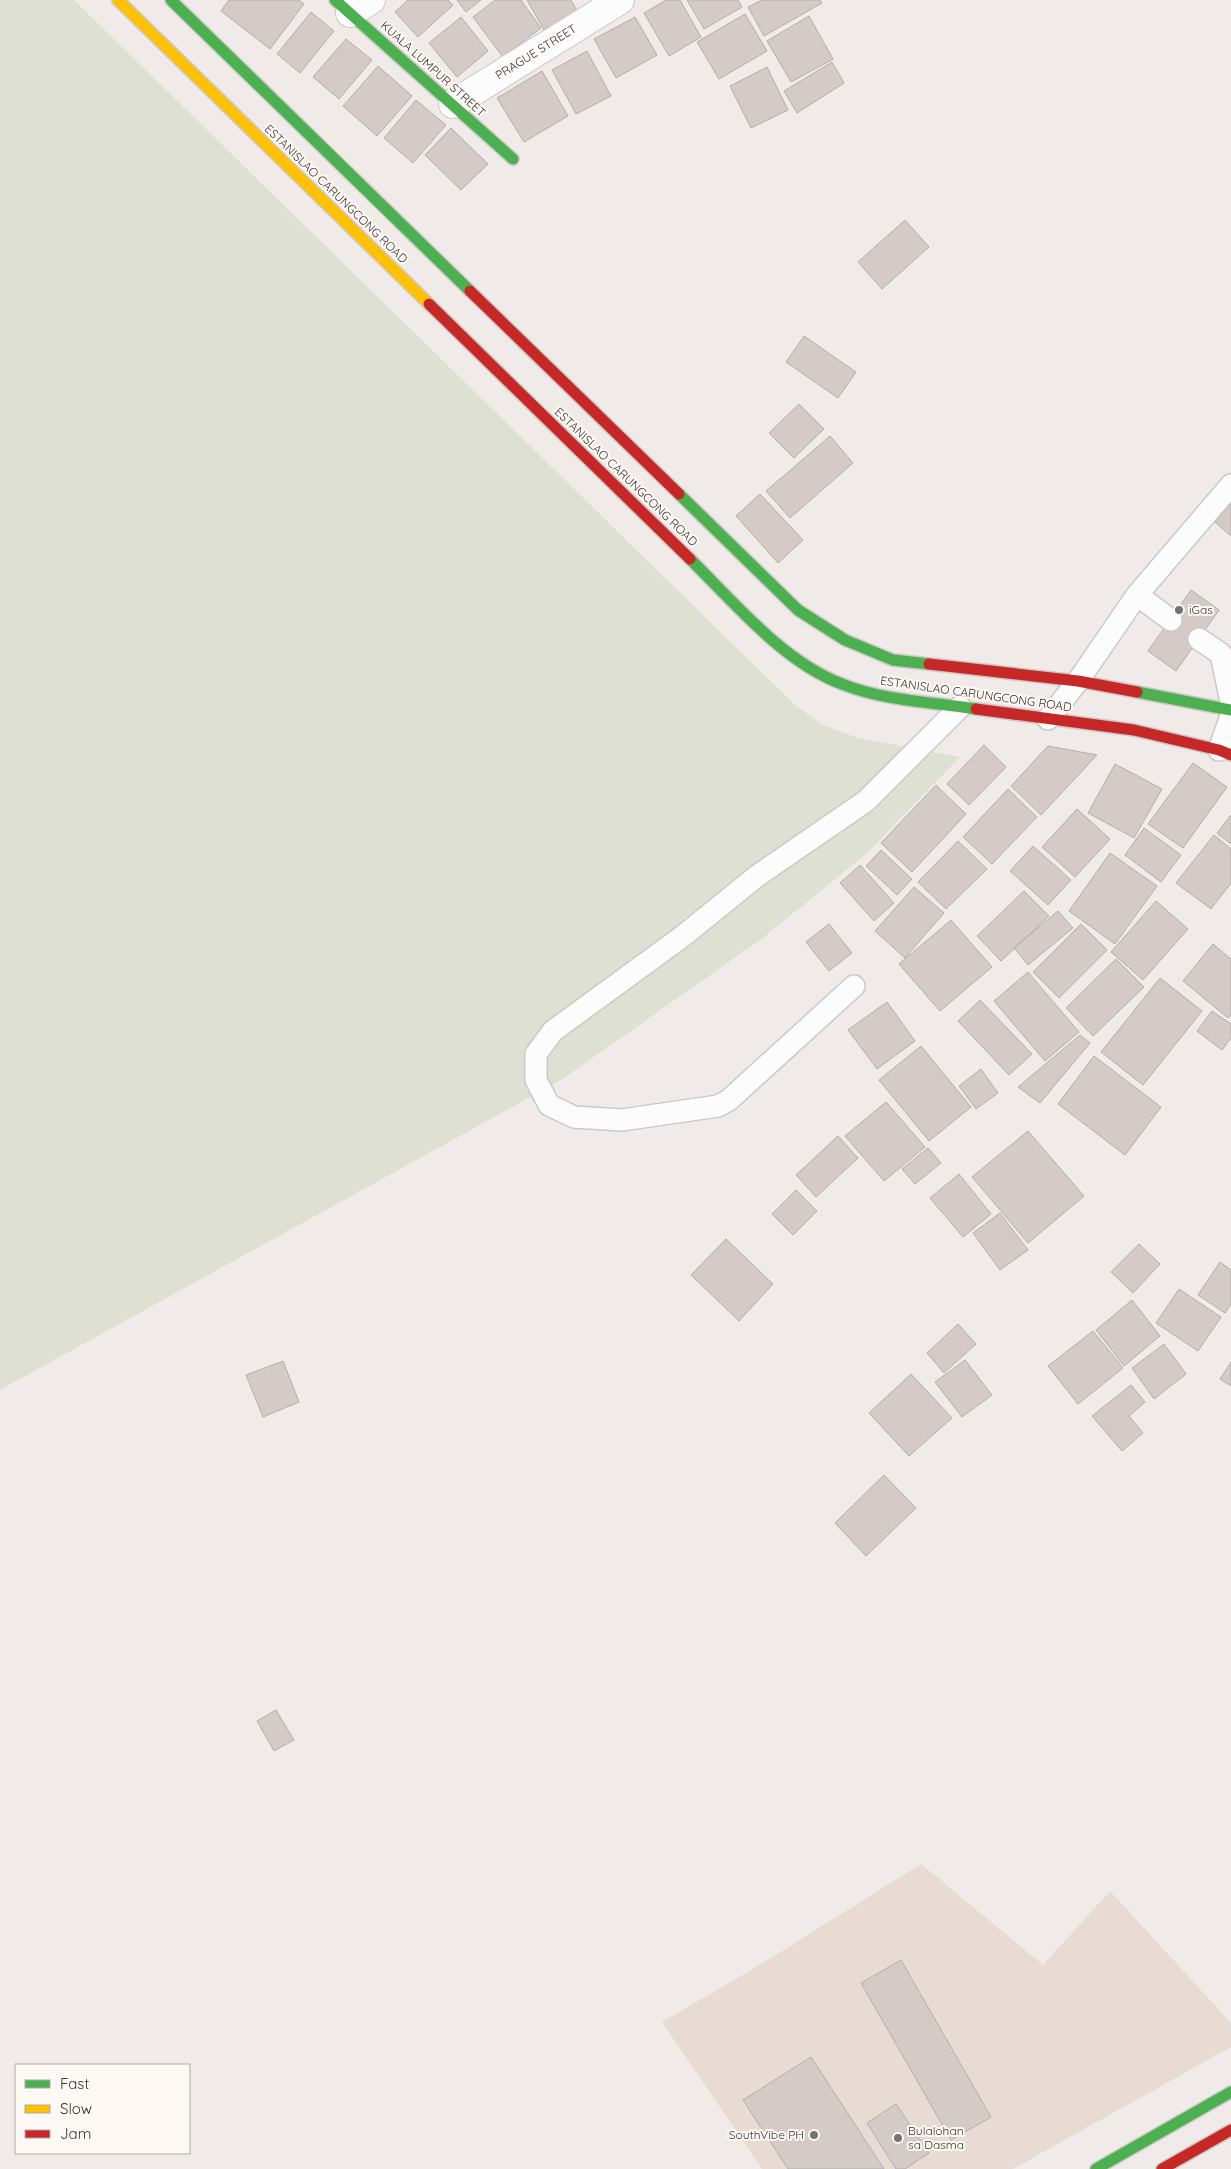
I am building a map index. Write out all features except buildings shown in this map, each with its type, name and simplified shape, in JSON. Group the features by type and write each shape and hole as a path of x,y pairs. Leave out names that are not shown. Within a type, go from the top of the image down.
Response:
{"street":[{"name":"ESTANISLAO CARUNGCONG ROAD","path":"118,0 778,645 820,673 841,684 877,695 1134,730 1225,752"},
{"name":"ESTANISLAO CARUNGCONG ROAD","path":"171,0 798,610 845,640 892,660 1078,681 1231,710"},
{"name":"PRAGUE STREET","path":"453,104 620,0"},
{"name":"KUALA LUMPUR STREET","path":"352,4 453,104 513,159"},
{"path":"1096,2169 1231,2092"},
{"path":"1162,2169 1231,2130"}],"lane":[{"path":"1048,719 1078,681 1138,595 1231,485"},
{"path":"1138,595 1171,620"},
{"path":"1199,639 1221,654 1231,702"},
{"path":"854,986 729,1100 718,1106 622,1120 574,1117 549,1105 536,1080 536,1054 553,1031 683,936 757,876 866,801 960,707"},
{"path":"1225,752 1231,716"}],"shaded area":[{"path":"0,0 74,0 796,706 823,725 858,738 960,757 866,854 760,940 561,1080 0,1390"},
{"path":"921,1864 1043,1965 1110,1891 1231,2023 1231,2047 1013,2169 762,2169 662,2022 763,1963"}],"traffic: fast":[{"path":"171,0 470,291"},
{"path":"335,0 513,159"},
{"path":"679,494 798,610 845,640 893,660 929,664"},
{"path":"690,559 760,629 780,646 820,674 858,690 891,698 976,709"},
{"path":"1137,692 1231,710"},
{"path":"1096,2169 1231,2092"}],"traffic: slow":[{"path":"118,0 429,304"}],"traffic: jam":[{"path":"470,291 679,494"},
{"path":"429,304 690,559"},
{"path":"929,664 1078,681 1137,692"},
{"path":"976,709 1134,730 1219,750 1231,755"},
{"path":"1162,2169 1231,2130"}],"place":[{"name":"iGas","path":"1179,610"},
{"name":"SouthVibe PH","path":"814,2135"},
{"name":"Bulalohan sa Dasma","path":"898,2138"}]}
